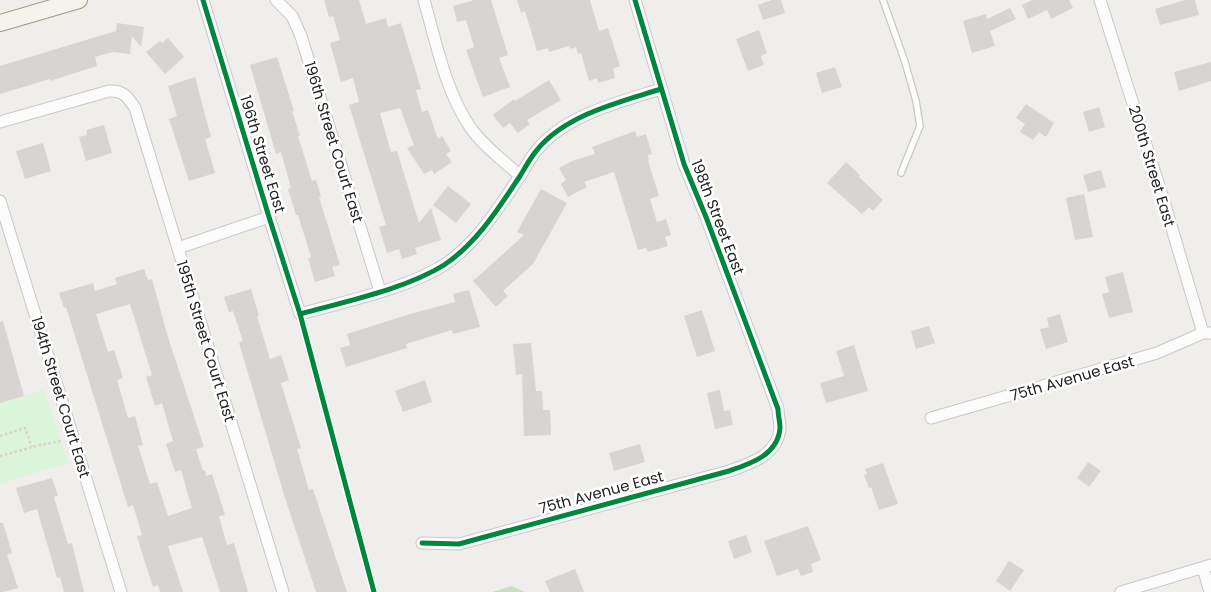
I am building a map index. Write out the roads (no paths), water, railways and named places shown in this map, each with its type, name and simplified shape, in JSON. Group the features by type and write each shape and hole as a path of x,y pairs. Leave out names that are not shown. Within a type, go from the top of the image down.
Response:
{"street":[{"path":"0,23 79,0"},
{"name":"196th Street East","path":"203,0 300,314 380,291"},
{"name":"196th Street Court East","path":"276,0 292,16 301,36 380,291"},
{"path":"424,0 456,101 476,134 520,176"},
{"name":"198th Street East","path":"635,0 684,164 706,216 778,408 780,429 776,440"},
{"name":"200th Street East","path":"1100,0 1207,333"},
{"path":"380,291 414,280 443,265 472,242 500,206 537,150 557,132 602,108 661,89"},
{"name":"195th Street Court East","path":"0,122 109,91 123,93 135,108 283,592"},
{"name":"194th Street Court East","path":"0,201 121,592"},
{"path":"178,248 269,217"},
{"name":"75th Avenue East","path":"931,418 1157,353 1207,333"},
{"name":"75th Avenue East","path":"422,543 458,544 729,471 755,462 767,453 776,440"},
{"path":"1121,592 1207,567 1210,592"}],"lane":[{"path":"883,0 905,62 916,101 920,126 900,173"}]}
